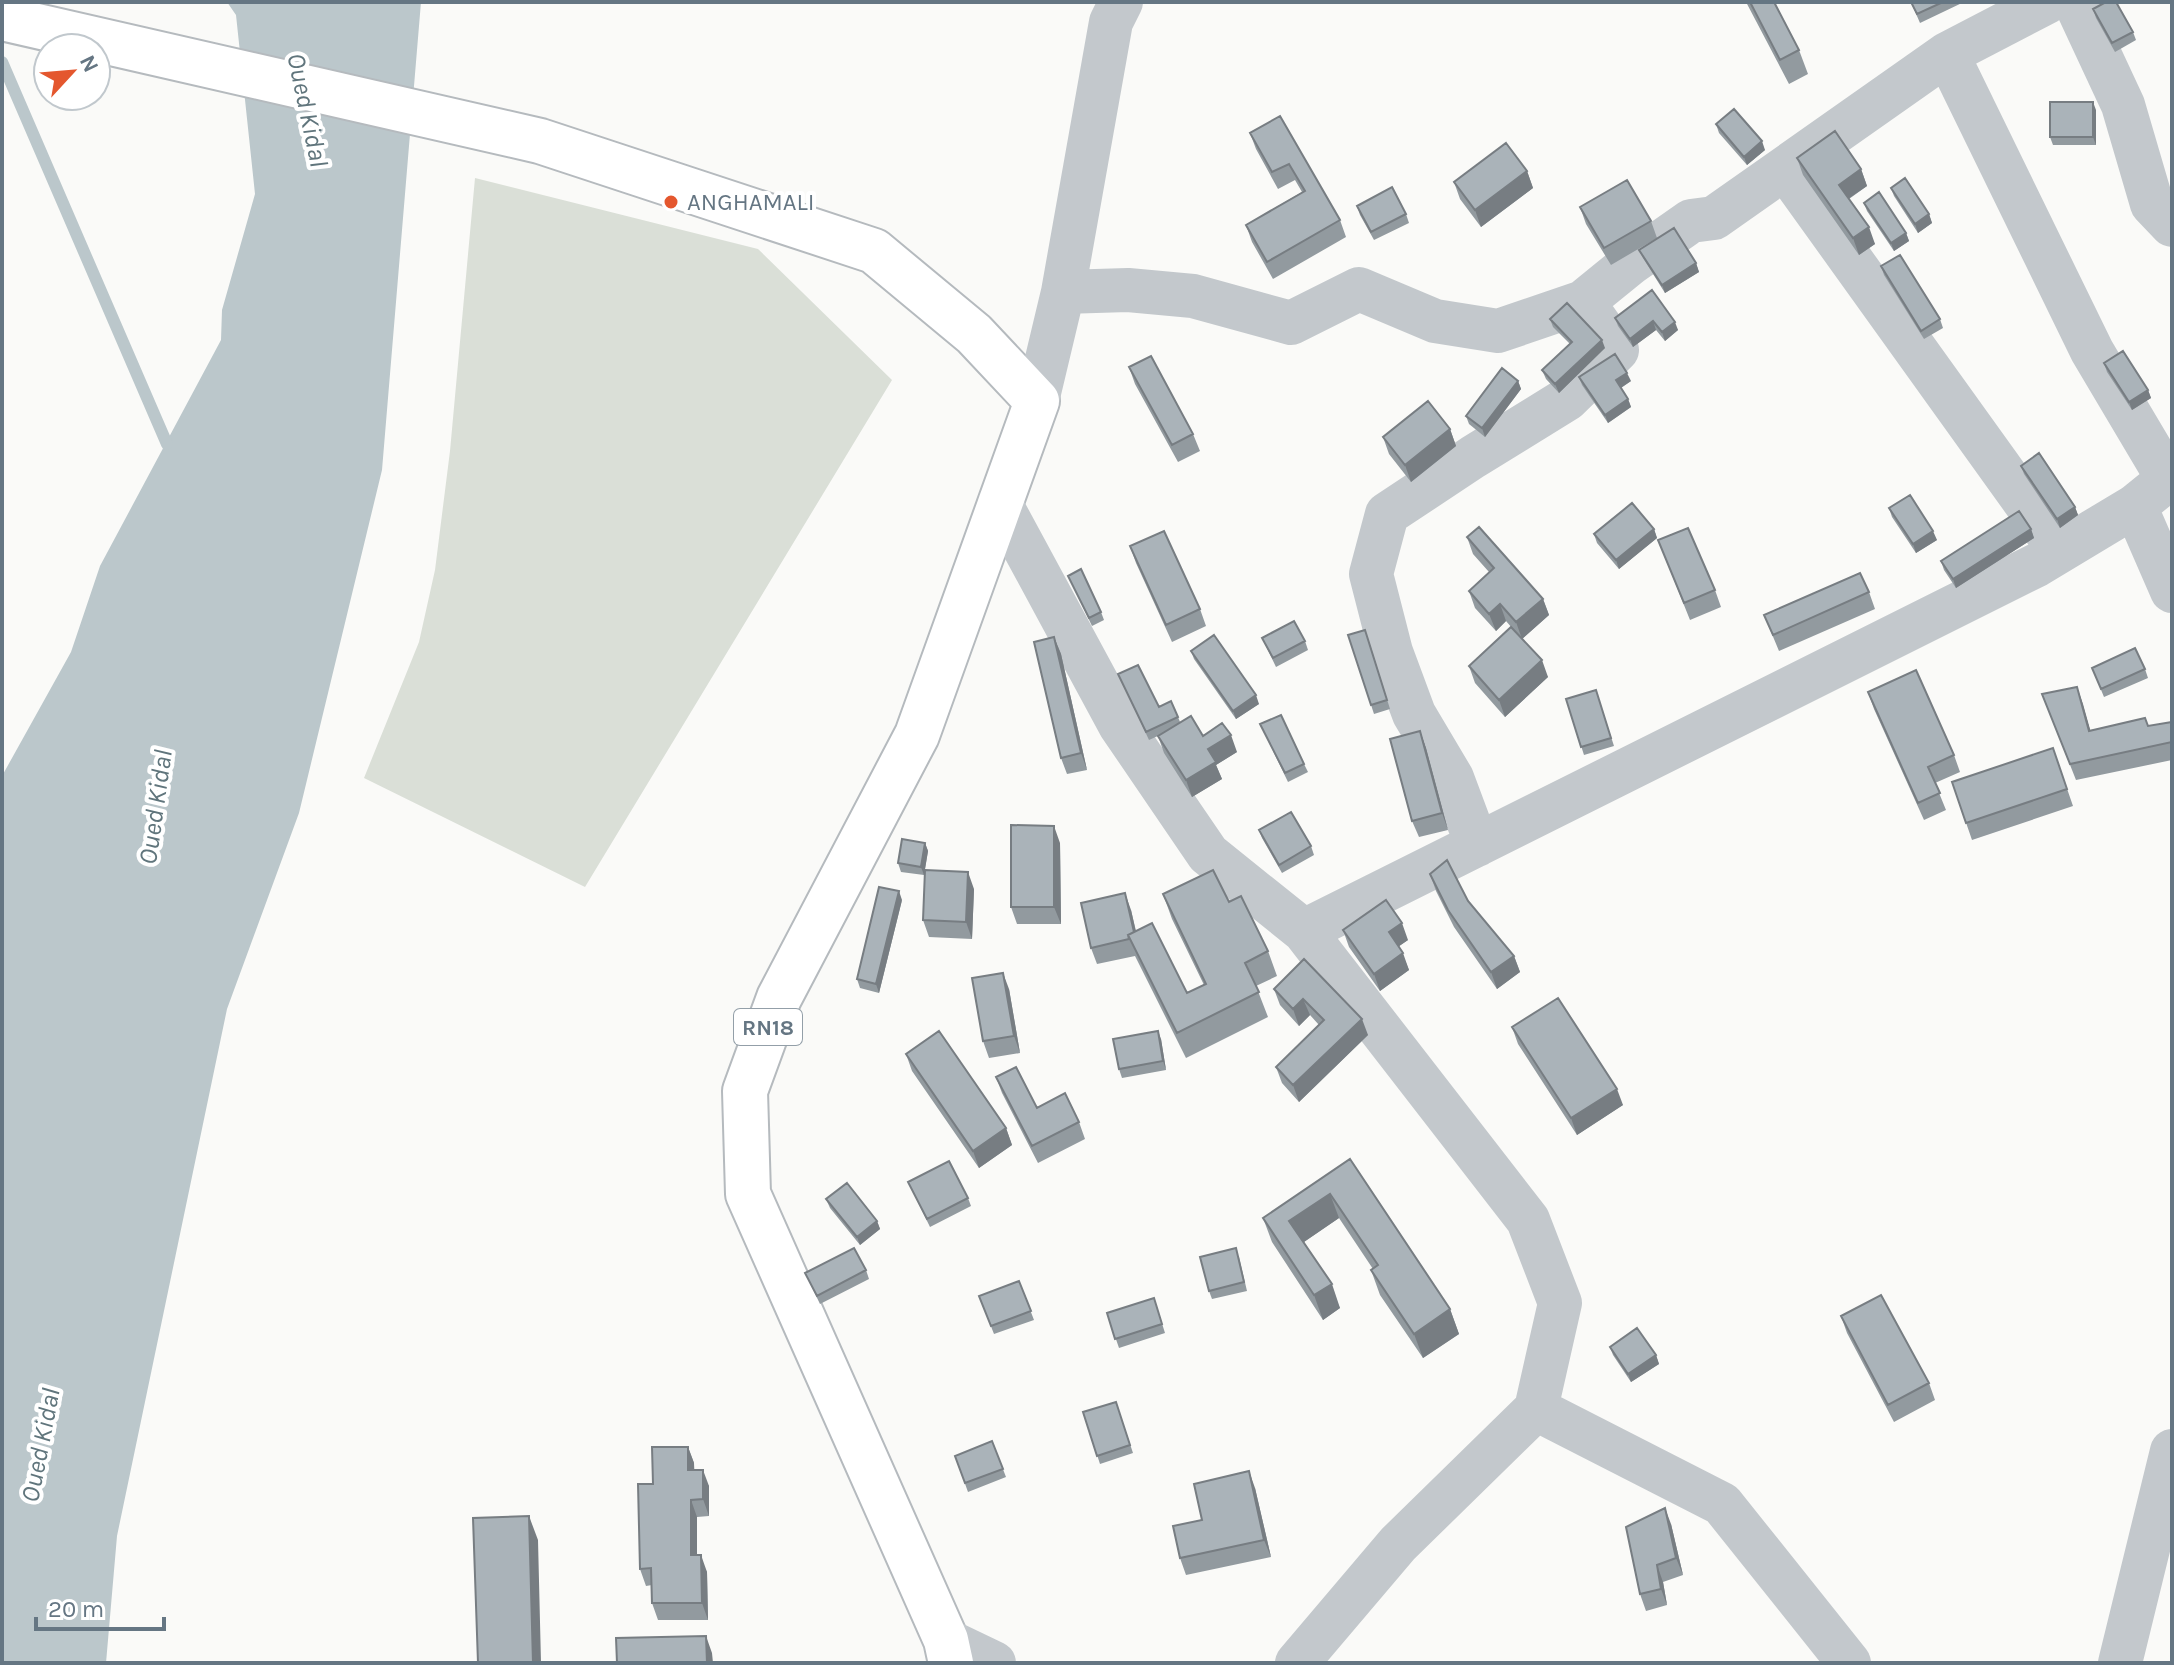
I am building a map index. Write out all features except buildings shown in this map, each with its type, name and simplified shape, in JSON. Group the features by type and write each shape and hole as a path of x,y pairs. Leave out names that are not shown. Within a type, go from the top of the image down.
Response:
{"main road":[{"path":"2,18 540,141 874,251 974,334 1037,401"},
{"name":"RN18","path":"948,1652 748,1194 745,1091 779,998 917,735 1037,401"}],"street":[{"path":"1037,401 1063,292 1111,22 1121,2"},
{"path":"1063,292 1128,290 1193,296 1291,323 1359,289 1435,321 1498,331 1583,302 1691,221 1714,218 1947,54 2047,2"},
{"path":"2075,2 2123,105 2152,204 2172,225"},
{"path":"1947,54 2158,487 2172,591"},
{"path":"1785,168 2060,551"},
{"path":"1477,845 1452,778 1414,714 1391,652 1371,574 1387,514 1567,399 1617,350 1583,302"},
{"path":"1304,931 2037,565 2158,487"},
{"path":"1000,503 1120,725 1208,854 1304,931 1528,1220 1560,1303 1536,1409 1398,1544 1297,1663"},
{"path":"1536,1409 1722,1504 1849,1663"},
{"path":"2120,1663 2172,1451"},
{"path":"948,1652 994,1663"}],"shaded area":[{"path":"475,178 758,249 892,380 585,887 364,778 419,642 435,570 450,451"}],"water":[{"name":"Oued Kidal","path":"227,2 421,2 382,470 299,813 227,1009 117,1536 106,1663 2,1663 2,776 71,652 100,566 221,340 222,310 255,194 236,15"}],"waterway":[{"path":"2,62 167,444"}],"place":[{"name":"ANGHAMALI","path":"671,202"}]}
